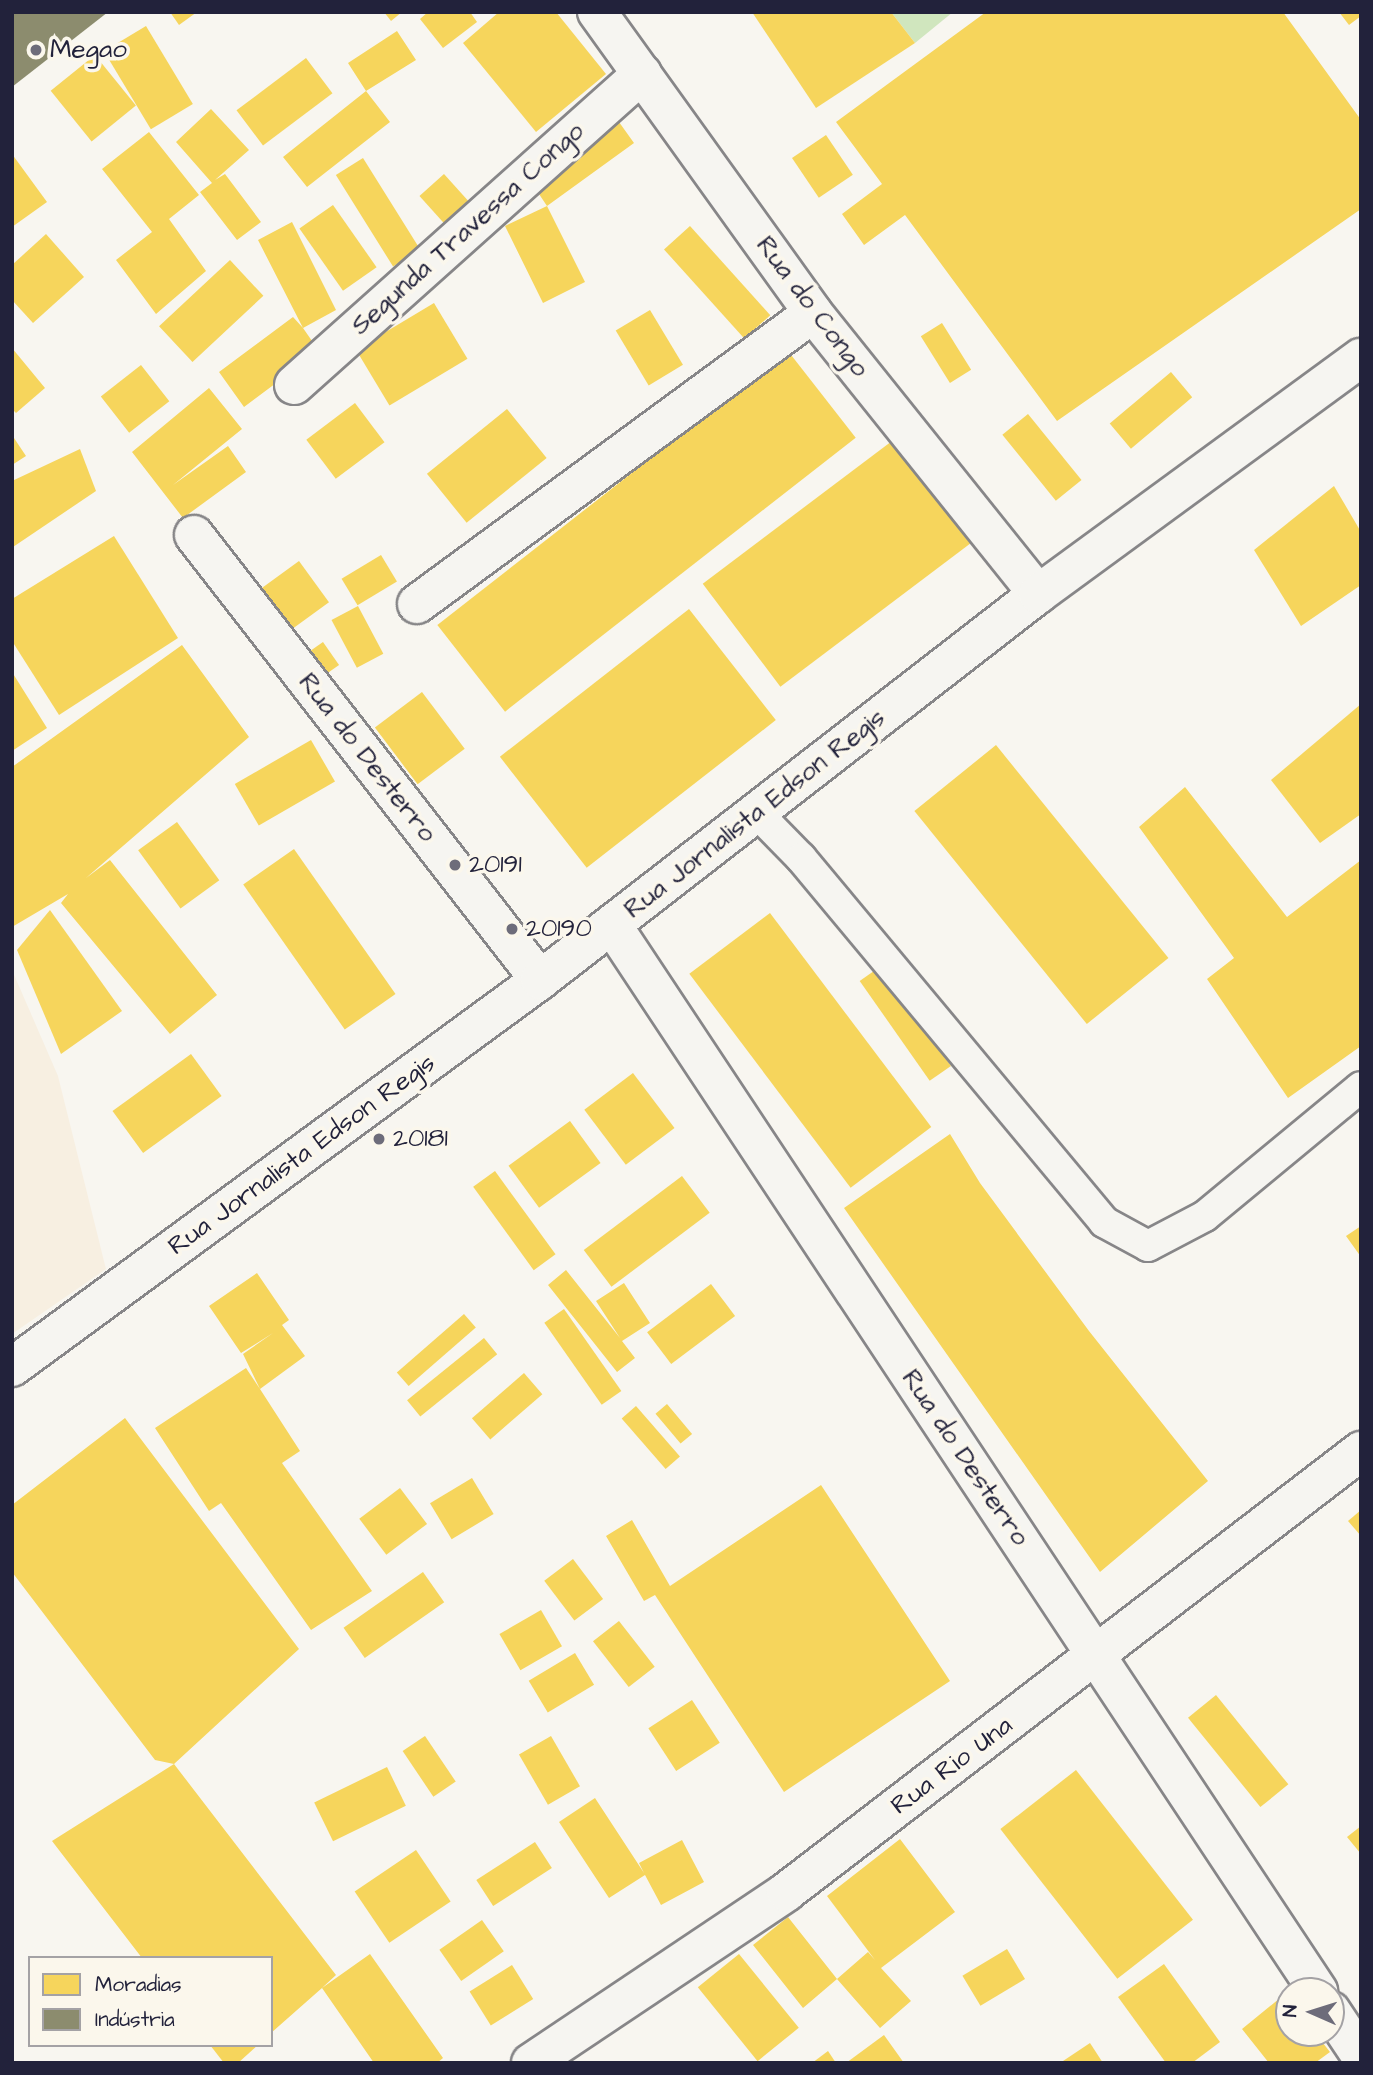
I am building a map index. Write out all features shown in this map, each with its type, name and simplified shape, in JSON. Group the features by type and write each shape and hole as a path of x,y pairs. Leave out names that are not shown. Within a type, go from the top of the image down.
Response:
{"street":[{"name":"Rua do Congo","path":"597,12 813,313 1038,594"},
{"name":"Segunda Travessa Congo","path":"294,385 642,74"},
{"path":"417,604 813,313"},
{"name":"Rua Jornalista Edson Regis","path":"12,1367 540,980 1038,594 1361,358"},
{"name":"Rua do Desterro","path":"194,535 540,980"},
{"name":"Rua do Desterro","path":"612,925 1309,1977"},
{"name":"Rua Rio Una","path":"531,2063 786,1892 1097,1657 1361,1451"},
{"path":"1345,2032 1361,2056"}],"lane":[{"path":"756,812 801,858 1104,1222 1148,1246 1205,1216 1361,1087"}],"shaded area":[{"path":"12,970 58,1076 106,1269 12,1334"}],"green space":[{"path":"891,12 953,12 915,43"}],"building: Moradias":[{"path":"170,12 197,12 179,25"},
{"path":"384,12 402,12 391,21"},
{"path":"428,12 470,12 477,22 443,48 420,19"},
{"path":"499,12 556,12 606,74 536,132 463,43"},
{"path":"752,12 891,12 915,43 816,108"},
{"path":"986,12 1283,12 1361,120 1361,209 1057,421 905,215 864,245 842,214 882,184 836,122"},
{"path":"1339,12 1361,12 1361,16 1349,25"},
{"path":"146,26 193,104 151,129 104,51"},
{"path":"397,31 416,60 366,91 348,63"},
{"path":"95,55 136,106 92,141 51,91"},
{"path":"306,58 332,93 263,145 237,110"},
{"path":"366,91 390,122 307,187 283,157"},
{"path":"211,109 249,150 215,180 225,174 261,222 237,240 200,192 212,183 176,142"},
{"path":"619,122 634,143 547,206 533,185"},
{"path":"149,132 199,195 169,219 206,271 156,314 116,260 152,232 102,169"},
{"path":"826,135 853,175 819,198 792,158"},
{"path":"12,154 47,202 12,227"},
{"path":"363,158 420,250 393,267 336,175"},
{"path":"444,174 468,201 444,223 419,196"},
{"path":"333,205 377,267 343,291 299,229"},
{"path":"547,206 585,282 543,303 505,226"},
{"path":"292,222 336,310 303,328 258,240"},
{"path":"690,226 770,315 744,339 664,249"},
{"path":"46,234 84,277 33,323 12,300 12,265"},
{"path":"230,260 263,296 192,362 159,326"},
{"path":"434,303 467,359 389,406 356,350"},
{"path":"650,310 683,365 649,385 616,331"},
{"path":"293,317 319,351 244,407 219,372"},
{"path":"942,323 971,370 950,383 921,336"},
{"path":"12,348 45,388 16,413 12,409"},
{"path":"788,351 856,438 505,712 437,625"},
{"path":"141,365 169,401 129,433 101,396"},
{"path":"1171,372 1192,397 1131,449 1110,423"},
{"path":"209,388 242,429 173,485 228,446 246,472 183,518 132,452"},
{"path":"355,403 384,442 336,479 306,440"},
{"path":"507,409 547,458 467,523 427,474"},
{"path":"1028,414 1081,480 1056,501 1002,435"},
{"path":"12,435 26,456 12,465"},
{"path":"896,438 974,541 780,687 703,584"},
{"path":"80,449 96,491 13,547 12,481"},
{"path":"1334,486 1361,532 1361,585 1301,626 1254,550"},
{"path":"114,536 178,638 59,715 12,641 12,599"},
{"path":"381,555 397,582 358,605 342,579"},
{"path":"299,561 329,602 285,634 255,593"},
{"path":"358,606 383,654 357,668 332,620"},
{"path":"689,609 776,720 587,868 500,757"},
{"path":"323,642 339,665 319,679 303,656"},
{"path":"182,645 249,737 86,878 110,860 217,995 170,1034 61,903 68,894 12,927 12,767"},
{"path":"12,672 47,728 12,751"},
{"path":"422,692 465,749 418,784 375,728"},
{"path":"1361,704 1361,814 1320,843 1271,780"},
{"path":"311,740 335,782 259,826 235,784"},
{"path":"996,745 1168,958 1087,1024 914,811"},
{"path":"1185,787 1287,917 1361,860 1361,1046 1288,1098 1207,979 1234,958 1139,827"},
{"path":"177,822 219,880 180,908 138,850"},
{"path":"294,849 396,994 345,1030 243,885"},
{"path":"50,910 122,1011 61,1054 17,950"},
{"path":"770,913 931,1127 851,1188 689,974"},
{"path":"881,966 951,1066 930,1081 860,981"},
{"path":"191,1054 222,1096 143,1153 113,1111"},
{"path":"633,1073 675,1128 626,1165 584,1110"},
{"path":"570,1121 601,1163 539,1208 509,1166"},
{"path":"950,1134 980,1183 1089,1331 1208,1481 1100,1572 844,1208"},
{"path":"495,1171 556,1254 534,1270 473,1187"},
{"path":"682,1176 710,1213 611,1287 584,1250"},
{"path":"1361,1226 1361,1257 1346,1236"},
{"path":"566,1270 620,1338 596,1301 624,1283 650,1323 622,1341 635,1358 617,1372 548,1285"},
{"path":"257,1273 289,1320 282,1325 305,1356 260,1389 243,1354 273,1333 241,1353 209,1306"},
{"path":"711,1284 735,1316 671,1364 647,1332"},
{"path":"564,1309 621,1391 602,1405 544,1323"},
{"path":"464,1314 476,1328 409,1386 397,1372"},
{"path":"484,1338 497,1354 420,1417 407,1400"},
{"path":"246,1368 300,1451 282,1463 372,1591 311,1630 221,1503 209,1511 155,1428"},
{"path":"524,1373 542,1394 490,1439 472,1418"},
{"path":"667,1404 692,1434 681,1444 656,1414"},
{"path":"636,1406 680,1457 666,1469 622,1418"},
{"path":"125,1418 299,1649 174,1764 155,1760 12,1572 12,1505"},
{"path":"472,1478 494,1514 452,1539 430,1503"},
{"path":"821,1485 950,1681 784,1792 655,1595 644,1601 606,1536 632,1520 670,1586"},
{"path":"400,1488 427,1524 386,1555 359,1519"},
{"path":"1361,1510 1361,1536 1348,1521"},
{"path":"573,1559 603,1599 574,1621 544,1581"},
{"path":"423,1572 444,1602 365,1658 344,1628"},
{"path":"541,1610 562,1646 520,1670 499,1634"},
{"path":"619,1621 655,1667 629,1687 593,1641"},
{"path":"575,1653 594,1685 548,1713 529,1681"},
{"path":"1216,1695 1288,1784 1260,1807 1188,1718"},
{"path":"692,1700 720,1743 676,1771 648,1728"},
{"path":"425,1736 456,1782 433,1797 403,1751"},
{"path":"551,1736 580,1786 548,1805 519,1754"},
{"path":"174,1764 336,1975 273,2031 273,1956 140,1956 52,1841"},
{"path":"387,1767 406,1806 333,1841 314,1803"},
{"path":"1076,1770 1193,1920 1117,1979 1000,1829"},
{"path":"595,1798 644,1873 639,1863 682,1840 704,1882 661,1905 645,1875 609,1898 559,1822"},
{"path":"1361,1826 1361,1854 1347,1837"},
{"path":"900,1839 955,1912 881,1968 911,2001 880,2028 837,1979 868,1952 875,1960 827,1896"},
{"path":"535,1842 552,1868 493,1906 476,1880"},
{"path":"416,1850 451,1901 389,1943 355,1891"},
{"path":"788,1917 837,1979 803,2008 753,1945"},
{"path":"482,1920 504,1951 461,1981 439,1950"},
{"path":"1007,1949 1025,1979 980,2006 962,1976"},
{"path":"370,1954 443,2058 437,2063 374,2063 322,1988"},
{"path":"739,1954 799,2028 758,2061 698,1987"},
{"path":"1164,1964 1220,2042 1192,2063 1166,2063 1118,1997"},
{"path":"512,1965 533,1999 491,2025 470,1991"},
{"path":"1275,2002 1275,2047 1326,2047 1330,2052 1315,2063 1269,2063 1242,2029"},
{"path":"884,2035 904,2063 846,2063"},
{"path":"1090,2043 1103,2063 1060,2063"},
{"path":"212,2047 256,2047 238,2063 224,2063"},
{"path":"828,2051 836,2063 812,2063"}],"building: Indústria":[{"name":"Megao","path":"12,12 108,12 12,87"}],"place":[{"name":"Megao","path":"36,50"},
{"name":"20191","path":"455,865"},
{"name":"20190","path":"512,929"},
{"name":"20181","path":"379,1139"}]}
